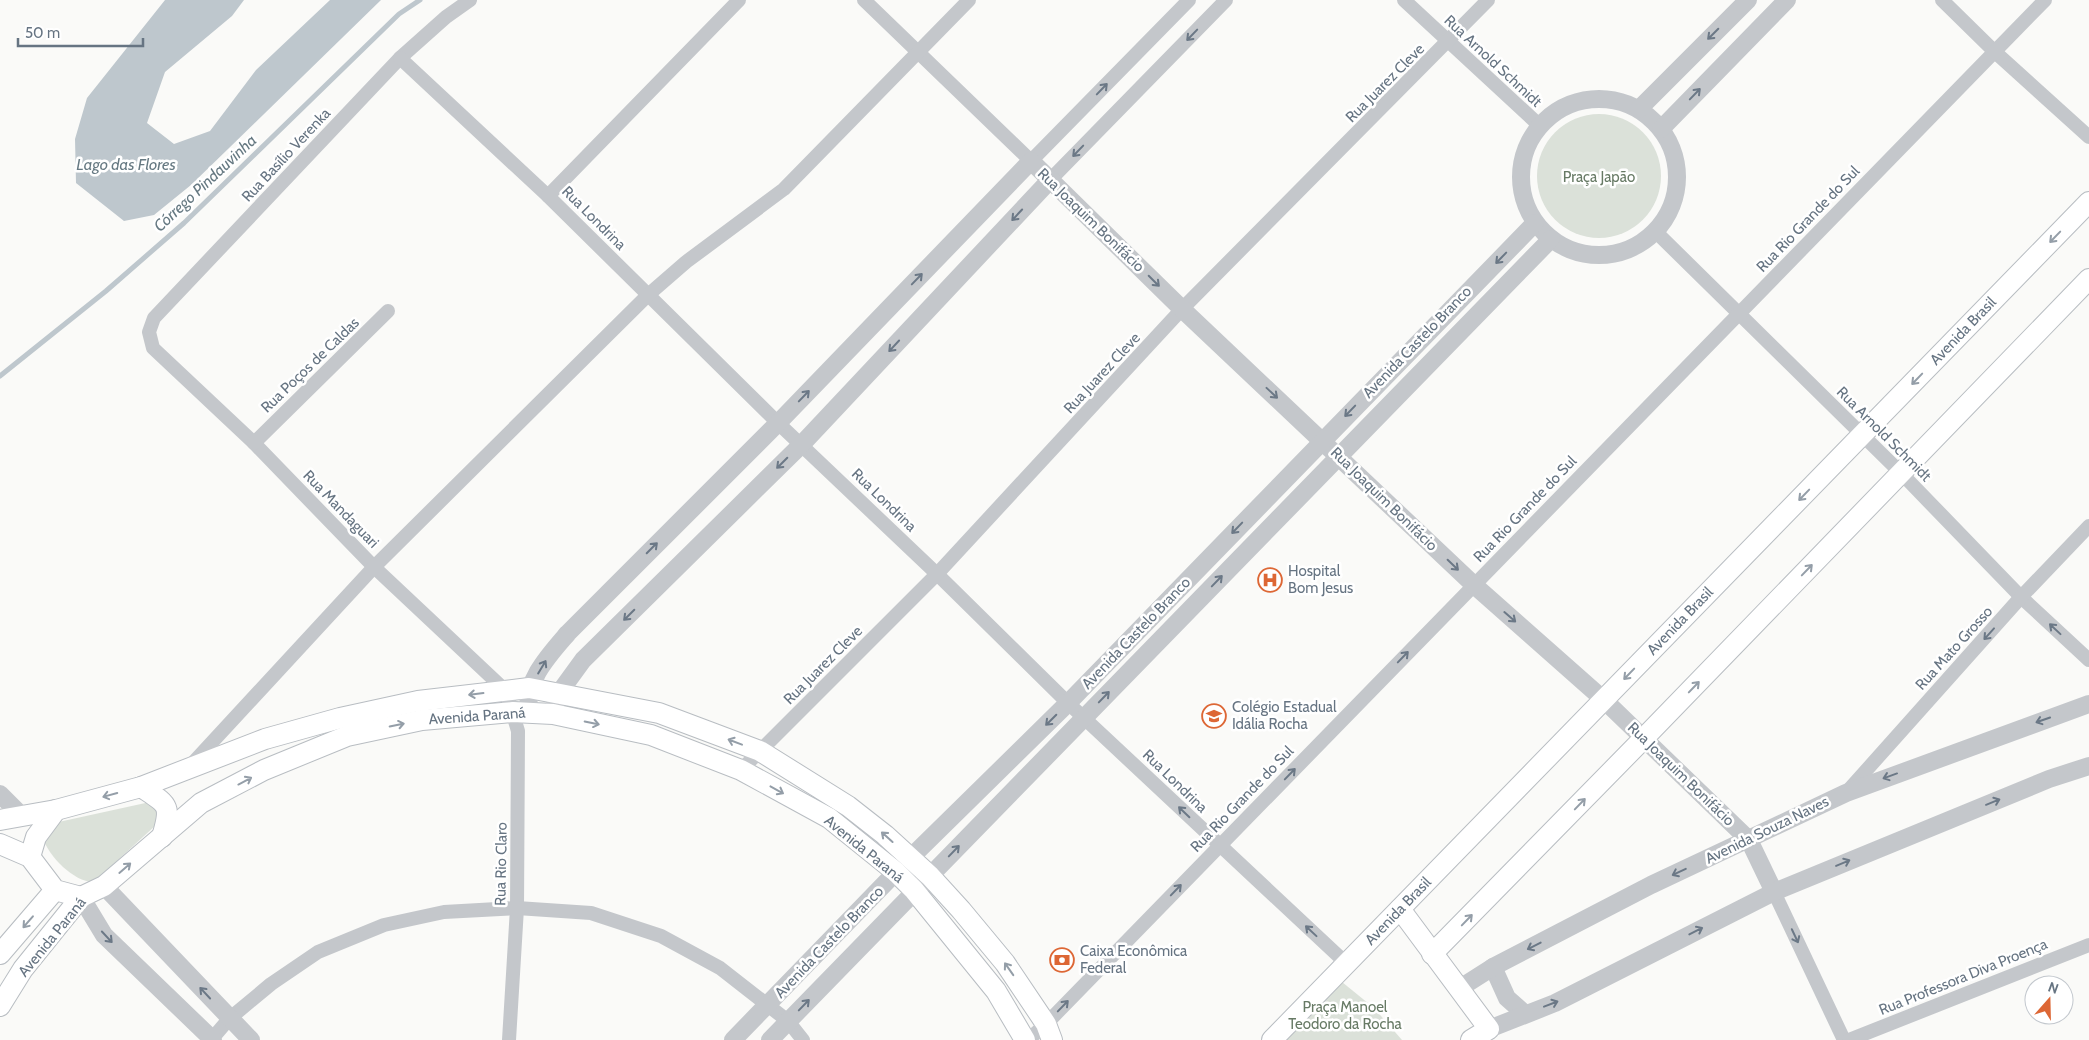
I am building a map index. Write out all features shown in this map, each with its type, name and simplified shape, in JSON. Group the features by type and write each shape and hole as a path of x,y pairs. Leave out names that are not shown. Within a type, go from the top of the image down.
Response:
{"main road":[{"name":"Avenida Brasil","path":"1272,1040 2089,202"},
{"path":"1432,954 2089,279"},
{"name":"Avenida Paraná","path":"0,820 56,810 141,786 265,739 340,718 418,701 529,688 660,713 760,751 848,806 885,835 914,890 996,991 1027,1040"},
{"name":"Avenida Paraná","path":"0,1006 5,985 23,969 81,896 104,886 202,804 264,770 347,736 422,720 521,712 554,714 651,736 741,770 829,818 903,866 930,876 1005,963 1049,1032"},
{"path":"141,786 163,802 167,809 168,816 162,837"},
{"path":"30,857 36,837 56,810"},
{"path":"0,844 30,857 55,890 81,896"},
{"name":"Avenida Paraná","path":"0,954 55,890"},
{"path":"1400,909 1489,1029 1471,1040"}],"street":[{"name":"Rua Basílio Verenka","path":"153,348 149,332 154,318 400,58 446,17 470,0"},
{"path":"548,196 739,0"},
{"name":"Rua Joaquim Bonifácio","path":"864,0 1051,179 1182,309 1474,585 1604,700 1749,840 1844,1040"},
{"path":"189,768 374,567 648,295 686,262 784,189 970,0"},
{"path":"521,712 527,701 529,688 549,655 568,633 778,423 1189,0"},
{"path":"554,714 559,693 583,660 802,444 1051,179 1226,0"},
{"name":"Rua Arnold Schmidt","path":"1404,0 1448,43 1539,125"},
{"name":"Rua Juarez Cleve","path":"741,770 937,574 1182,309 1448,43 1488,0"},
{"path":"1639,109 1748,0"},
{"path":"1661,128 1787,0"},
{"path":"1942,0 1995,52 2089,137"},
{"name":"Rua Rio Grande do Sul","path":"1027,1040 1049,1032 1219,846 2045,0"},
{"name":"Rua Londrina","path":"400,58 548,196 778,423 937,574 1068,703 1347,964"},
{"path":"1588,99 1614,100 1639,109 1661,128 1672,148 1677,170 1676,192 1669,213 1655,231 1637,245 1616,253 1593,255 1571,250 1551,239 1535,223 1524,203 1520,182 1521,160 1529,139 1539,125 1563,106 1588,99"},
{"name":"Avenida Castelo Branco","path":"733,1040 903,866 1068,703 1535,223"},
{"name":"Rua Arnold Schmidt","path":"1655,231 1901,473 2021,597 2089,660"},
{"name":"Avenida Castelo Branco","path":"770,1040 914,890 930,876 1551,239"},
{"name":"Rua Poços de Caldas","path":"254,443 388,311"},
{"name":"Rua Mandaguari","path":"153,348 254,443 374,567 506,691"},
{"name":"Rua Mato Grosso","path":"1846,793 2021,597 2089,526"},
{"name":"Rua Rio Claro","path":"506,691 521,712 518,731 517,908 509,1040"},
{"name":"Avenida Souza Naves","path":"1460,988 1493,968 1651,885 1846,793 2089,704"},
{"path":"1489,1029 1555,1003 1774,892 2040,783 2089,766"},
{"path":"0,794 21,815"},
{"path":"104,886 251,1040"},
{"path":"81,896 92,918 104,935 212,1040 229,1019 271,984 318,952 384,925 444,912 517,908 591,913 661,936 720,968 788,1021 803,1040"},
{"name":"Rua Professora Diva Proença","path":"1849,1040 2089,945"},
{"path":"1493,968 1507,998 1525,1014"}],"green space":[{"name":"Praça Japão","path":"1599,114 1623,119 1643,132 1656,152 1661,176 1656,200 1643,220 1623,233 1599,238 1575,233 1555,220 1542,200 1537,176 1542,152 1555,132 1575,119"},
{"path":"150,802 154,806 159,818 156,825 94,882 79,878 63,867 50,853 43,838 54,823"},
{"name":"Praça Manoel Teodoro da Rocha","path":"1342,982 1374,1008 1402,1040 1285,1040"}],"water":[{"name":"Lago das Flores","path":"165,0 244,0 232,16 165,72 147,123 174,144 210,131 256,70 330,0 381,0 191,185 154,215 124,221 76,183 75,139 87,98"}],"waterway":[{"name":"Córrego Pindauvinha","path":"0,376 106,291 184,223 399,14 420,0"}],"place":[{"name":"Hospital Bom Jesus","path":"1270,580"},
{"name":"Colégio Estadual Idália Rocha","path":"1214,716"},
{"name":"Caixa Econômica Federal","path":"1062,960"}]}
